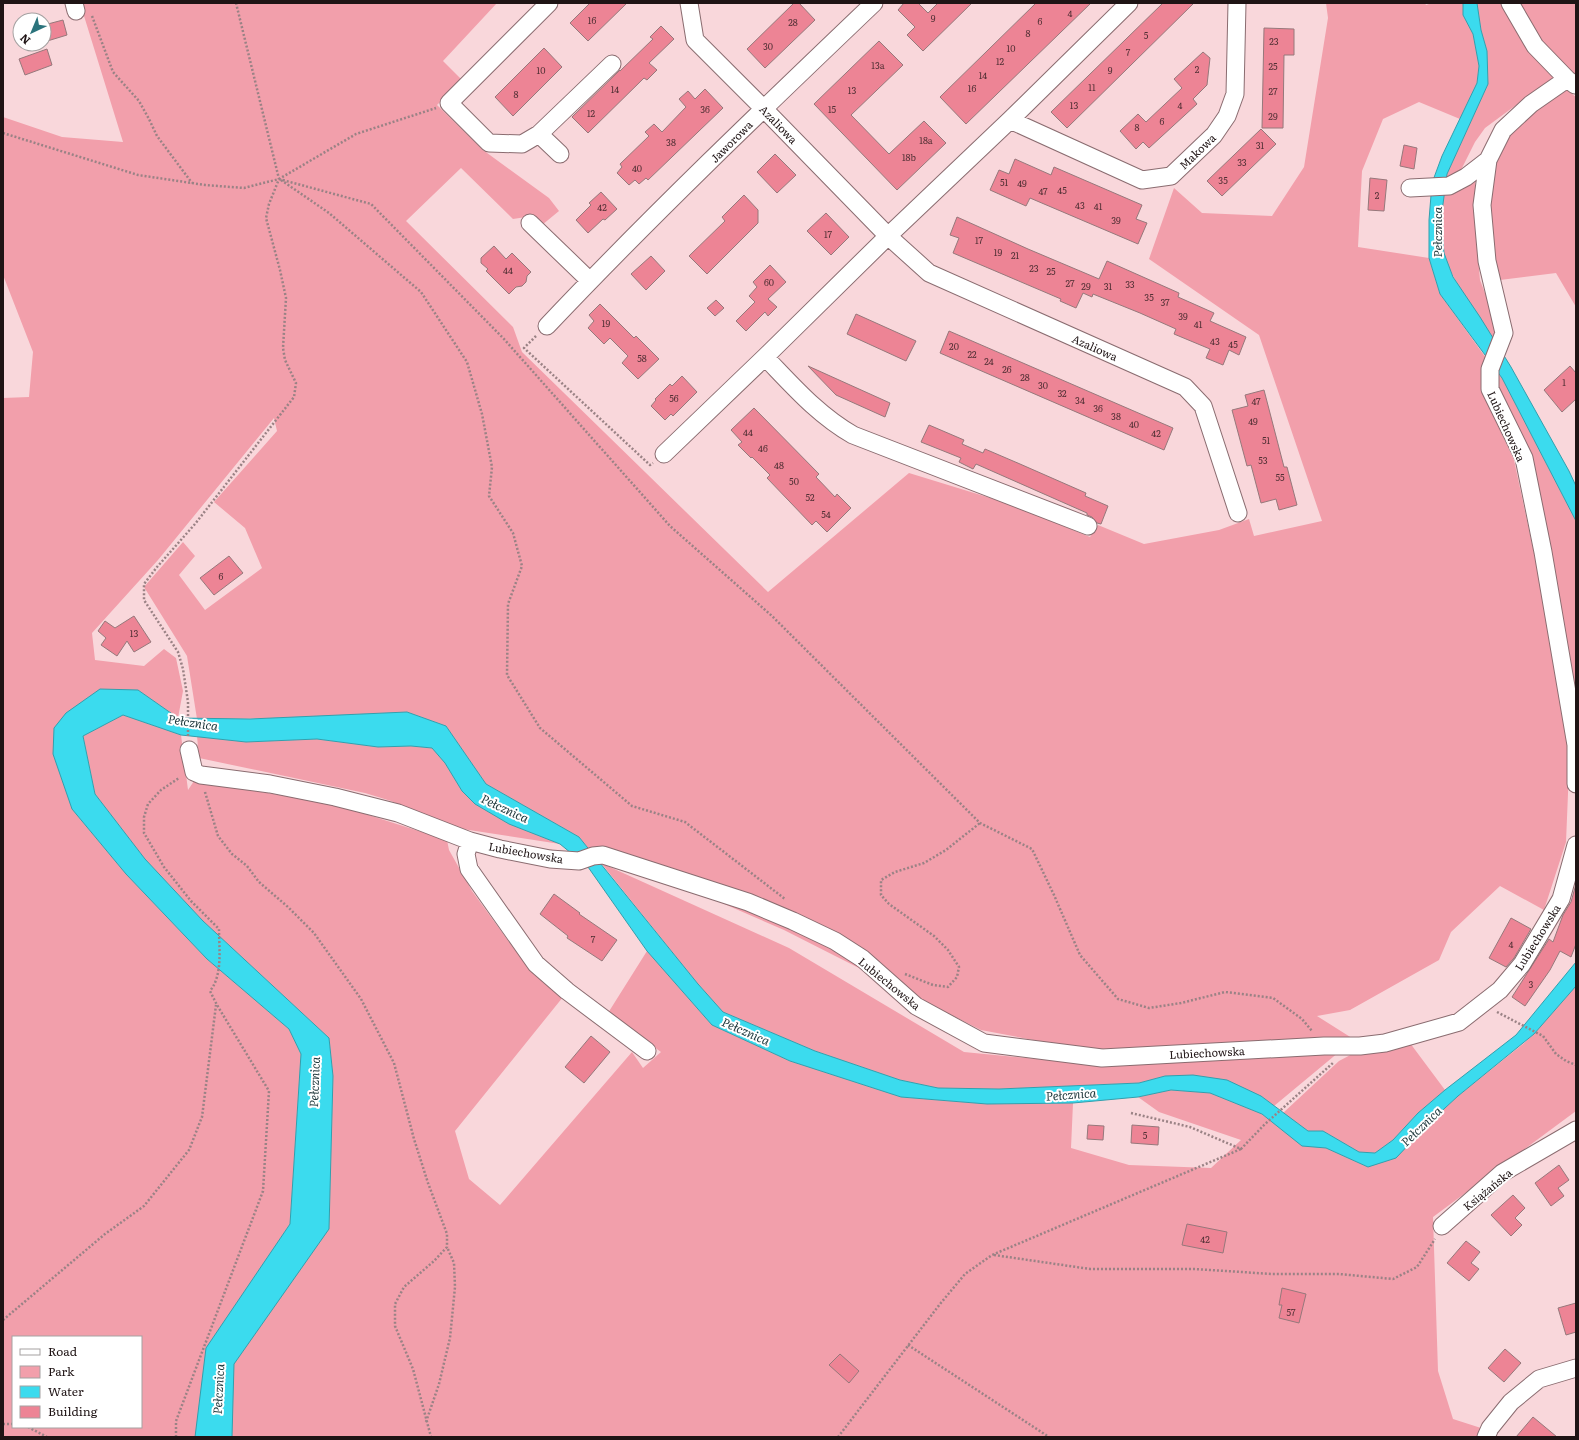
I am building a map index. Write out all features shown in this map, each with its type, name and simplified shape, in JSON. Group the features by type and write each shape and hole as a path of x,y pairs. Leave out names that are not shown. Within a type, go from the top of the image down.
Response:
{"street":[{"path":"549,3 449,104 489,143 522,144 539,134 612,64"},
{"name":"Azaliowa","path":"689,3 695,40 764,108 888,236 929,273 1185,387 1203,406 1238,513"},
{"name":"Jaworowa","path":"547,326 590,281 764,108 874,3"},
{"path":"664,454 766,357 888,236 1010,120 1129,3"},
{"name":"Makowa","path":"1010,120 1142,180 1171,176 1214,135 1227,116 1236,94 1237,3"},
{"path":"1510,3 1535,46 1572,82"},
{"name":"Lubiechowska","path":"1572,82 1531,104 1502,130 1488,160 1482,205 1487,261 1504,332 1490,369 1490,389 1524,458 1543,552 1576,744 1576,784"},
{"path":"539,134 560,154"},
{"path":"1418,187 1449,186 1466,177 1488,160"},
{"path":"530,223 590,281"},
{"path":"766,357 814,407 835,424 853,435 1088,526"},
{"path":"189,750 197,773"},
{"name":"Lubiechowska","path":"197,773 270,784 335,797 398,813 470,841 500,849 550,859 579,861 593,856 603,855 748,902 793,920 835,941 863,960 916,1006 984,1043 1102,1058 1324,1046 1360,1046 1385,1043 1459,1022 1500,990 1522,964 1561,898 1576,845"},
{"path":"470,841 466,854 469,869 536,964 567,992 646,1051"},
{"name":"Książańska","path":"1442,1226 1502,1174 1576,1130"},
{"path":"1486,1437 1490,1428 1511,1402 1539,1379 1576,1368"}],"path":[{"path":"187,717 188,702 178,652 144,600 144,584 195,524 294,397 296,383 285,360 283,348 286,298 266,218 269,204 279,179 236,3"},
{"path":"80,8 112,72 139,101 157,136 192,183"},
{"path":"3,133 138,175 192,183 244,188 279,179 356,134 449,104"},
{"path":"279,179 371,204 504,339 670,526 772,616 980,823 1032,849 1080,955 1118,1000 1148,1008 1181,1003 1225,992 1273,998 1302,1019 1324,1046"},
{"path":"279,179 329,213 421,292 467,362 482,414 492,467 489,496 513,533 522,566 508,604 506,676 540,728 632,806 685,822 788,901"},
{"path":"547,326 524,348 650,465 664,454"},
{"path":"176,1437 176,1421 263,1191 269,1091 216,1005 210,991 215,985 218,975 219,928 191,901 164,868 144,833 144,817 148,804 161,790 180,777 197,773 218,836 232,854 247,866 259,882 288,907 314,933 361,999 394,1063 414,1139 428,1183 447,1234 446,1247 454,1263 455,1287 450,1338 439,1384 426,1423"},
{"path":"903,972 933,985 948,987 957,977 959,967 948,950 934,936 888,904 881,895 881,880 895,872 924,863 946,850 980,823"},
{"path":"3,1320 105,1234 144,1206 189,1150 202,1117 216,1005"},
{"path":"1510,1019 1543,1036 1556,1054 1566,1061 1576,1065"},
{"path":"838,1437 908,1345 965,1274 992,1255 1241,1148 1264,1125 1335,1061"},
{"path":"1130,1113 1190,1127 1241,1148"},
{"path":"992,1255 1090,1269 1195,1270 1272,1274 1339,1274 1393,1279 1418,1267 1442,1226"},
{"path":"431,1437 426,1423 413,1368 395,1326 395,1304 404,1287 434,1261 446,1247"},
{"path":"908,1345 1049,1437"},
{"path":"30,1428 47,1437"}],"green space":[{"path":"80,3 497,3 443,61 462,80 437,105 483,150 549,198 559,211 542,225 526,217 513,219 461,168 406,221 513,327 522,352 768,592 909,473 1010,504 1090,537 1098,525 1144,544 1219,530 1249,519 1254,536 1322,521 1259,335 1149,259 1174,188 1202,213 1272,216 1304,167 1328,18 1326,3 1425,3 1426,5 1432,3 1463,3 1463,15 1473,34 1479,66 1477,83 1460,119 1419,102 1383,119 1362,171 1358,247 1429,258 1440,294 1486,358 1482,392 1514,460 1535,558 1570,745 1566,842 1544,910 1500,886 1451,932 1439,960 1350,1010 1317,1016 1355,1040 1099,1049 1049,1043 981,1030 784,930 600,850 589,849 579,837 486,784 446,726 407,712 294,718 197,719 187,656 144,587 183,542 195,556 179,575 205,610 262,568 245,528 214,502 277,431 274,418 158,560 92,633 95,660 144,666 164,649 176,658 183,691 178,718 138,690 66,713 72,809 126,874 207,959 289,1029 301,1054 290,1224 213,1339 329,1229 333,1076 329,1038 203,921 145,859 95,794 83,736 123,715 181,735 188,790 194,781 334,804 447,840 449,850 472,891 528,968 563,997 455,1131 469,1179 500,1205 632,1052 643,1068 661,1052 608,1013 647,951 712,1025 790,1061 901,1097 987,1104 1073,1103 1071,1148 1129,1165 1211,1168 1241,1140 1159,1112 1138,1097 1171,1090 1210,1093 1262,1114 1302,1145 1326,1148 1368,1167 1432,1120 1458,1096 1523,1044 1534,1034 1576,986 1576,1111 1433,1217 1438,1371 1453,1419 1481,1428 1477,1437 3,1437 3,398 29,397 33,352 3,275 3,117 62,137 123,142"},
{"path":"1477,3 1501,3 1531,47 1555,73 1553,82 1531,94 1485,128 1475,142 1459,174 1446,182 1447,174 1488,84 1487,51 1481,30"},
{"path":"1519,3 1576,3 1576,76 1538,39"},
{"path":"1567,90 1576,97 1576,307 1556,273 1500,280 1494,260 1488,206 1493,165 1509,134 1534,109"},
{"path":"1475,181 1475,224 1480,280 1499,330 1495,342 1460,288 1448,266 1442,247 1441,223 1444,192"},
{"path":"1495,369 1502,378 1576,521 1576,706 1548,551 1496,390"},
{"path":"197,736 246,742 317,739 378,747 411,746 432,748 445,763 462,791 475,804 509,824 560,844 456,828 391,801 365,793 199,758"},
{"path":"601,863 789,948 964,1052 1099,1065 1339,1052 1274,1106 1261,1096 1165,1076 1139,1083 999,1089 938,1088 900,1080 815,1051 723,1012 698,984"},
{"path":"1410,1043 1445,1090 1418,1113 1393,1140 1375,1153 1359,1152 1323,1131 1308,1131 1283,1113 1339,1061 1356,1052"}],"water":[{"name":"Pełcznica","path":"1463,3 1477,3 1481,30 1487,51 1488,84 1447,174 1441,219 1444,253 1453,277 1511,367 1569,471 1576,486 1576,521 1502,378 1440,294 1429,258 1429,220 1432,183 1442,156 1477,83 1479,66 1473,34 1463,15"},
{"name":"Pełcznica","path":"100,689 138,690 178,718 250,719 407,712 446,726 486,784 579,837 698,984 723,1012 815,1051 900,1080 938,1088 999,1089 1139,1083 1165,1076 1193,1075 1227,1080 1261,1096 1308,1131 1323,1131 1359,1152 1375,1153 1393,1140 1418,1113 1445,1090 1516,1035 1576,962 1576,986 1534,1034 1458,1096 1432,1120 1396,1158 1368,1167 1326,1148 1302,1146 1262,1114 1210,1093 1171,1090 1138,1097 1073,1103 987,1104 901,1097 790,1061 712,1025 647,951 588,867 560,844 509,824 475,804 462,791 445,763 432,748 411,746 378,747 317,739 246,742 181,735 123,715 83,736 95,794 145,859 203,921 329,1038 333,1076 329,1229 234,1364 232,1437 195,1437 206,1348 290,1224 301,1054 289,1029 207,959 126,874 72,809 53,754 54,728 66,713"}],"building":[{"path":"590,3 627,3 588,41 570,23"},
{"path":"794,3 799,3 815,20 765,68 747,49"},
{"path":"904,3 918,3 928,13 938,3 972,3 923,51 907,35 915,27 898,10"},
{"path":"1036,3 1091,3 966,124 940,97"},
{"path":"1163,3 1194,3 1067,128 1051,112"},
{"path":"63,20 67,35 52,40 52,23"},
{"path":"661,26 674,39 649,63 657,70 647,80 644,78 588,133 572,117 653,39 650,37"},
{"path":"1264,28 1294,29 1294,55 1284,55 1283,128 1262,128"},
{"path":"879,41 903,65 851,115 889,154 924,121 946,143 897,190 814,104"},
{"path":"544,48 562,67 513,116 495,97"},
{"path":"39,52 48,52 52,65 25,75 19,59"},
{"path":"1203,52 1210,58 1207,85 1193,99 1197,104 1149,148 1143,142 1136,149 1120,131 1138,114 1146,122 1182,88 1174,79"},
{"path":"705,89 723,108 648,180 646,178 639,184 635,180 629,185 617,173 622,167 620,164 649,136 645,132 654,124 662,132 686,107 679,99 688,91 695,99"},
{"path":"1261,129 1276,144 1222,196 1207,181"},
{"path":"1404,145 1417,148 1414,169 1400,166"},
{"path":"775,154 796,175 777,193 757,172"},
{"path":"1015,159 1051,175 1054,167 1142,205 1136,219 1147,223 1138,244 1030,198 1026,206 990,190 999,170 1009,174"},
{"path":"1370,178 1387,180 1384,211 1368,210"},
{"path":"601,192 617,209 605,220 603,219 588,233 576,220 591,205 589,203"},
{"path":"744,195 758,210 758,223 707,274 689,256 725,221 722,217"},
{"path":"826,213 849,237 831,255 807,231"},
{"path":"957,217 1099,279 1107,261 1179,293 1178,297 1214,313 1210,321 1246,337 1239,355 1229,350 1223,365 1206,358 1210,349 1174,334 1176,329 1140,313 1093,294 1092,297 1083,293 1076,308 1060,301 1061,299 953,253 959,238 950,235"},
{"path":"494,246 506,259 512,253 531,272 527,276 526,282 522,286 516,287 509,294 486,271 488,269 481,263 481,258"},
{"path":"651,256 665,271 646,290 631,274"},
{"path":"770,265 786,282 768,299 777,307 768,316 765,312 746,331 736,321 755,302 749,296 757,287 753,282"},
{"path":"716,300 724,308 715,316 707,308"},
{"path":"600,304 634,338 636,336 659,359 638,379 622,363 628,356 610,338 604,344 588,328 594,321 589,315"},
{"path":"856,314 916,341 906,361 847,334"},
{"path":"949,331 1173,428 1164,450 940,353"},
{"path":"808,366 890,403 885,417 836,395"},
{"path":"1570,366 1576,373 1576,399 1562,412 1544,390"},
{"path":"682,376 697,392 673,416 671,414 665,420 651,406 656,400 655,399 670,384 672,386"},
{"path":"1264,390 1284,467 1287,467 1297,505 1279,510 1276,499 1261,503 1251,465 1247,466 1232,410 1248,406 1245,395"},
{"path":"754,408 819,474 816,477 835,497 837,494 851,508 827,532 816,521 812,525 767,478 770,475 738,445 742,442 731,430"},
{"path":"929,425 964,440 962,444 983,453 985,449 1086,493 1085,496 1108,506 1101,524 1097,523 1092,517 1087,515 1087,513 976,464 973,469 959,462 961,458 921,442"},
{"path":"229,556 243,573 214,595 200,578"},
{"path":"134,616 151,642 134,652 127,641 117,656 101,645 106,638 98,631 105,621 115,628"},
{"path":"1576,884 1576,944 1571,957 1560,951 1550,970 1525,1006 1512,997 1549,939 1553,942 1563,915 1571,902"},
{"path":"554,894 580,913 579,914 617,940 602,961 567,938 568,936 540,914"},
{"path":"1511,918 1531,929 1514,958 1506,967 1489,958"},
{"path":"591,1036 610,1052 584,1083 565,1067"},
{"path":"1088,1125 1104,1126 1103,1140 1087,1139"},
{"path":"1132,1125 1159,1127 1158,1145 1131,1143"},
{"path":"1559,1165 1569,1180 1558,1188 1564,1196 1551,1206 1535,1183"},
{"path":"1513,1195 1525,1208 1515,1218 1522,1225 1511,1236 1491,1215"},
{"path":"1187,1224 1227,1232 1223,1253 1182,1245"},
{"path":"1466,1241 1480,1252 1471,1263 1479,1269 1469,1281 1447,1263"},
{"path":"1282,1288 1306,1294 1299,1323 1279,1318 1282,1305 1279,1305"},
{"path":"1576,1303 1576,1332 1566,1335 1558,1308"},
{"path":"1505,1349 1521,1363 1504,1382 1488,1368"},
{"path":"840,1354 859,1371 849,1383 829,1365"},
{"path":"1533,1417 1557,1437 1516,1437"}]}
